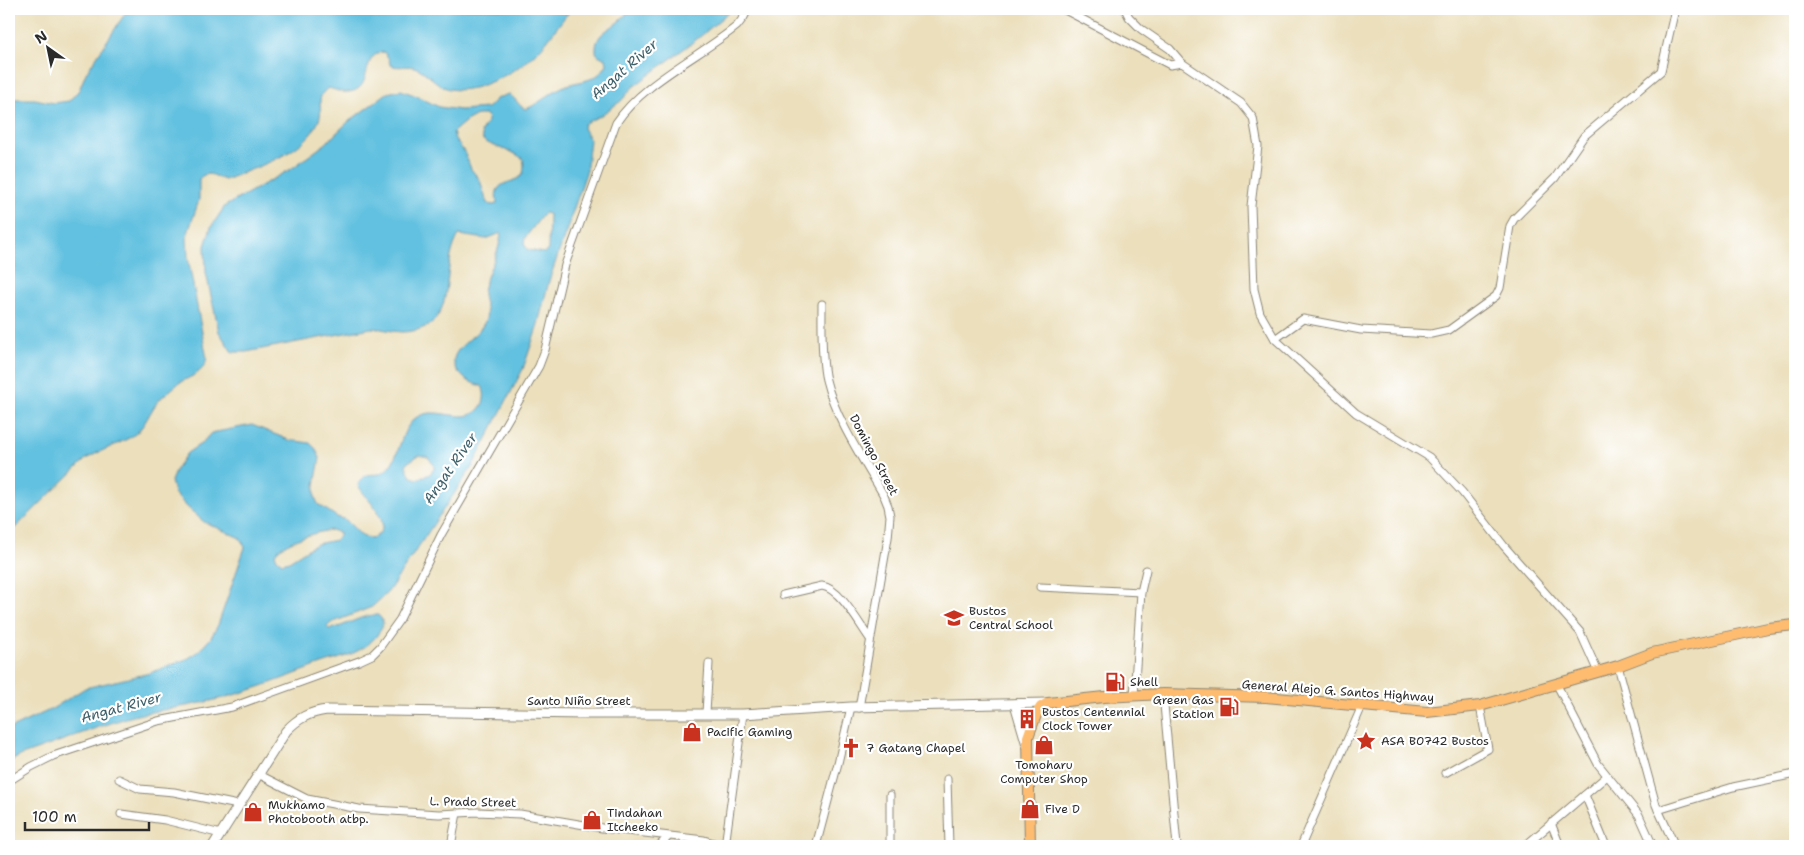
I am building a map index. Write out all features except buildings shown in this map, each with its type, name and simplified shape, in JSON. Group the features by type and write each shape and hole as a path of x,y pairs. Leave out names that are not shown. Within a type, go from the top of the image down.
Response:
{"main road":[{"name":"General Alejo G. Santos Highway","path":"1048,703 1163,694 1266,697 1427,712 1480,706 1557,685 1652,653 1768,628 1795,625"},
{"path":"1030,846 1027,745 1032,722 1041,707 1048,703"}],"street":[{"path":"9,781 31,766 53,756 158,722 232,707 359,661 372,655 380,647 400,619 441,535 539,366 545,350 564,265 616,124 628,108 648,90 737,26 748,9"},
{"path":"1063,9 1170,65 1182,64"},
{"path":"1125,9 1129,17 1141,29 1170,49 1182,64 1241,103 1253,118 1258,146 1251,206 1254,290 1260,313 1275,339 1356,413 1429,457 1462,492 1504,546 1580,632 1598,672"},
{"path":"1275,339 1303,318 1361,330 1431,334 1449,330 1496,296 1500,288 1510,226 1514,219 1556,178 1584,136 1661,70 1675,9"},
{"name":"Domingo Street","path":"816,846 855,707 870,639 888,538 889,511 884,496 838,413 825,378 822,304"},
{"path":"1134,696 1141,592 1146,570"},
{"path":"783,595 828,586 841,598 870,639"},
{"path":"1040,587 1141,592"},
{"path":"706,713 709,663"},
{"path":"1618,666 1658,810 1674,846"},
{"path":"1557,685 1598,764 1638,815 1653,846"},
{"path":"1163,694 1176,846"},
{"name":"Santo Niño Street","path":"213,846 286,731 294,722 316,711 743,714 855,707 1048,703"},
{"path":"1016,704 1027,745"},
{"path":"1302,846 1362,706"},
{"path":"1445,773 1488,749 1480,706"},
{"path":"724,846 743,714"},
{"name":"L. Prado Street","path":"258,774 307,799 359,809 439,814 520,814 602,828 704,840 724,846"},
{"path":"1658,810 1733,787 1795,774"},
{"path":"1525,846 1607,776"},
{"path":"119,779 140,789 154,792 174,792 238,805"},
{"path":"947,779 949,846"},
{"path":"890,795 890,846"},
{"path":"1585,795 1606,846"},
{"path":"451,846 457,813"},
{"path":"121,814 165,820 221,834"},
{"path":"1550,823 1560,846"},
{"path":"659,846 668,837"}],"water":[{"path":"128,9 572,9 546,42 525,62 501,77 475,88 449,89 440,85 417,68 390,65 389,59 384,52 378,53 371,59 364,81 359,88 354,91 345,92 328,88 321,95 319,120 303,142 278,158 225,180 209,174 202,176 199,179 199,200 187,236 188,258 207,359 203,368 179,383 161,398 136,433 126,440 86,459 14,529 9,531 9,101 14,99 35,99 54,103 69,101 79,90 86,73"},
{"name":"Angat River","path":"630,9 732,9 701,36 633,87 621,101 584,124 583,128 590,140 586,173 549,281 537,328 523,369 472,467 388,592 372,607 331,623 327,627 329,629 335,628 366,616 378,615 383,625 380,631 368,644 345,657 228,697 126,718 22,755 9,762 9,729 52,709 85,688 150,673 189,658 199,651 210,639 218,625 245,547 240,538 204,522 186,506 174,493 171,481 176,469 187,453 202,443 211,433 252,425 289,440 310,443 316,449 320,458 315,485 315,497 318,504 337,517 346,520 362,536 371,539 379,534 382,528 382,521 358,485 364,476 379,474 386,470 395,458 406,429 417,417 434,413 468,415 476,412 483,403 484,393 482,386 468,381 457,370 454,363 458,350 482,327 485,321 487,314 483,291 498,248 501,233 486,239 459,235 449,265 441,310 434,321 421,329 402,332 371,328 246,352 232,352 219,332 206,273 205,246 211,227 225,206 291,169 325,144 348,122 387,93 401,90 439,107 460,110 487,108 496,99 508,94 525,109 562,87 593,78 607,64 606,59 596,52 597,41","holes":["477,115 487,115 488,120 481,132 483,140 514,153 523,159 523,173 516,180 506,183 498,189 496,195 497,204 487,203 480,180 471,169 465,153 455,139 453,132","544,213 549,214 548,250 544,253 528,250 524,244 525,238","419,455 428,457 434,465 434,469 430,474 418,479 411,477 406,466 407,463","331,530 340,533 336,540 316,544 289,561 282,563 277,559 275,554 284,546 300,538"]}],"place":[{"name":"Bustos Central School","path":"954,618"},
{"name":"Shell","path":"1115,682"},
{"name":"Green Gas Station","path":"1229,707"},
{"name":"Bustos Centennial Clock Tower","path":"1027,719"},
{"name":"Pacific Gaming","path":"692,732"},
{"name":"ASA B0742 Bustos","path":"1366,741"},
{"name":"Tomoharu Computer Shop","path":"1044,745"},
{"name":"7 Gatang Chapel","path":"851,748"},
{"name":"Five D","path":"1030,809"},
{"name":"Mukhamo Photobooth atbp.","path":"253,812"},
{"name":"Tindahan Itcheeko","path":"592,820"}]}
